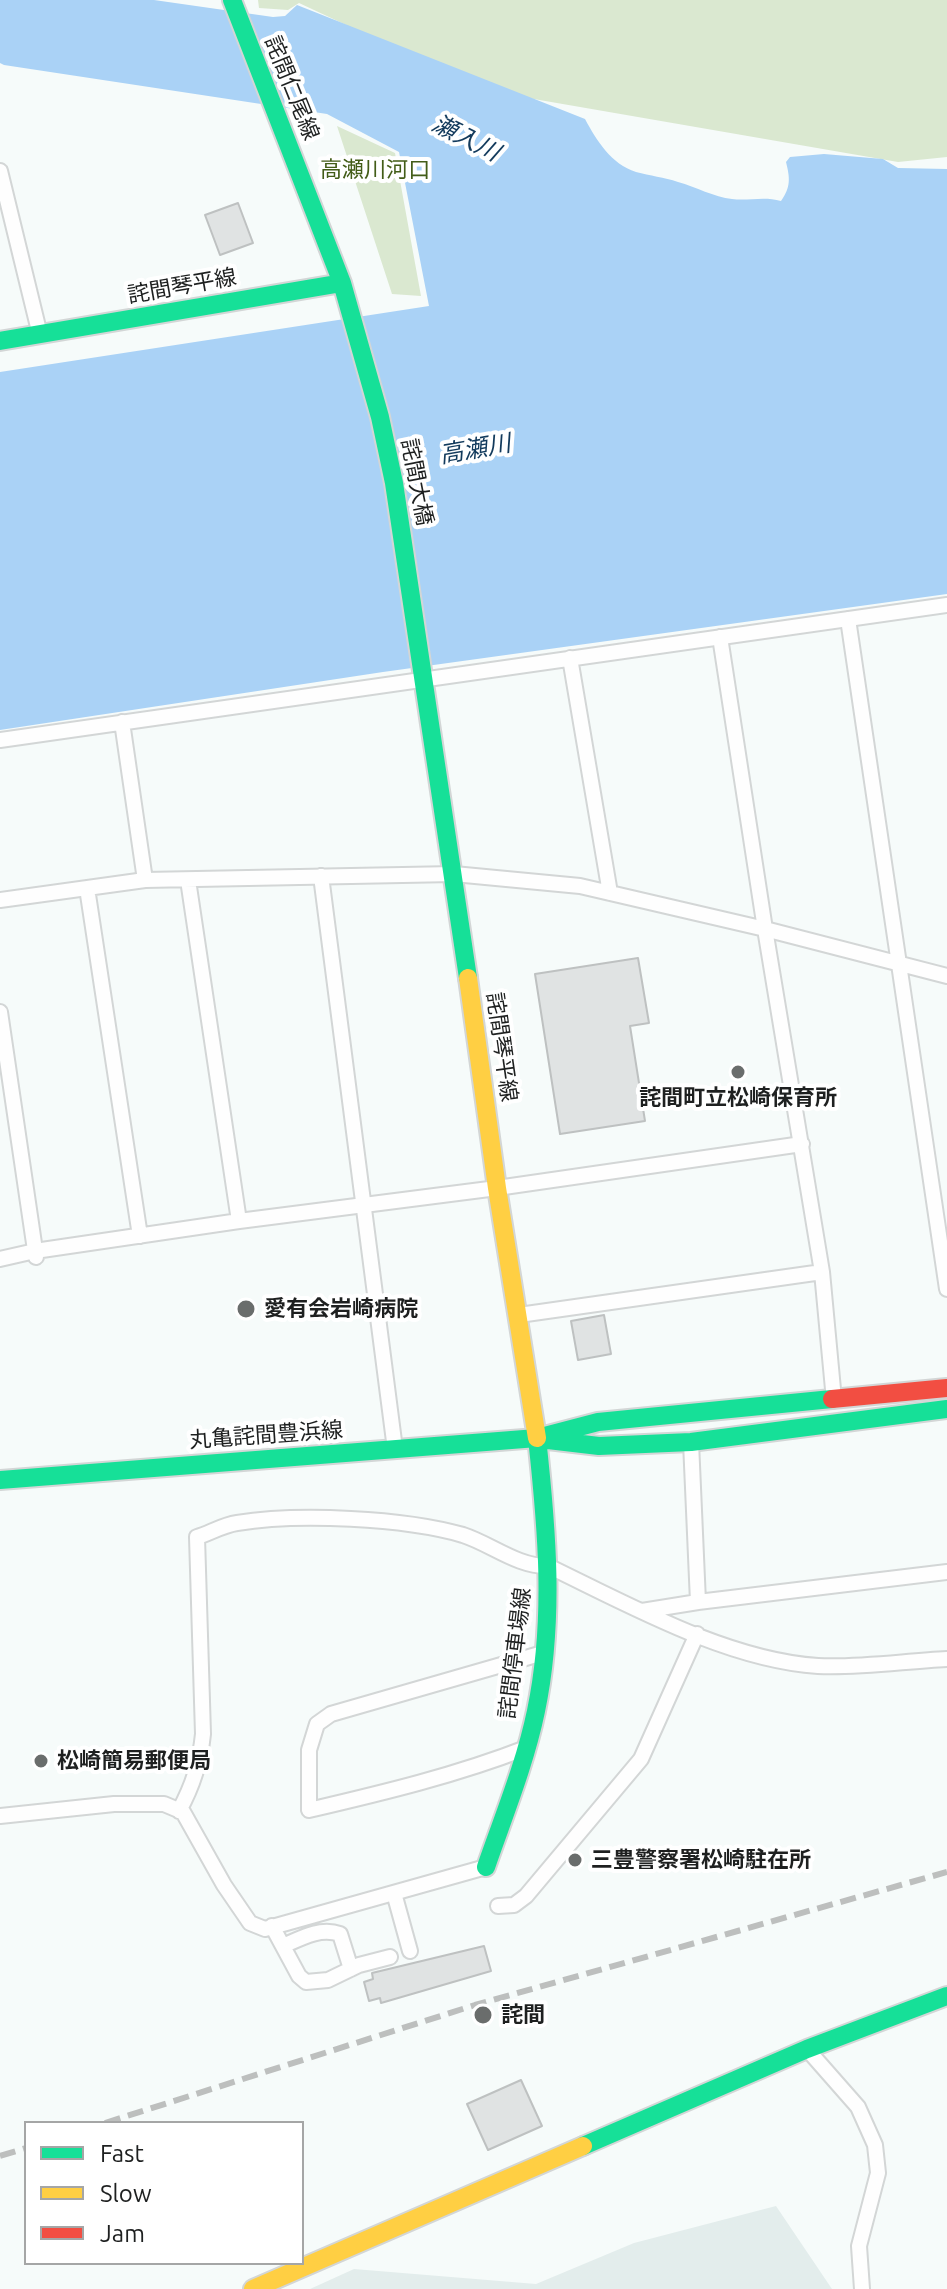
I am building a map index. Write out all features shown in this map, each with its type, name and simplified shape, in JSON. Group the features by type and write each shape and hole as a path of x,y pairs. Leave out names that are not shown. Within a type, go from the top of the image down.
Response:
{"main road":[{"name":"詫間仁尾線","path":"233,2 342,283"},
{"name":"詫間大橋","path":"342,283 380,417 394,483 423,671"},
{"name":"詫間琴平線","path":"0,341 342,283"},
{"name":"詫間琴平線","path":"423,671 497,1188 537,1438"},
{"name":"丸亀詫間豊浜線","path":"0,1480 537,1438 598,1422 947,1388"},
{"name":"丸亀詫間豊浜線","path":"537,1438 599,1446 691,1442 947,1409"},
{"name":"詫間停車場線","path":"486,1867 536,1709 550,1606 537,1438"},
{"path":"253,2289 807,2049 947,1996"}],"street":[{"path":"0,171 40,335"},
{"path":"0,740 423,671 570,658 947,605"},
{"path":"848,619 947,1289"},
{"path":"720,637 822,1272 834,1400"},
{"path":"570,658 610,893"},
{"path":"122,722 145,880"},
{"path":"0,900 145,880 454,874 580,886 947,976"},
{"path":"321,876 395,1449"},
{"path":"188,880 239,1221"},
{"path":"87,888 140,1236"},
{"path":"0,1012 35,1254"},
{"path":"0,1259 239,1221 802,1144"},
{"path":"519,1315 822,1272"},
{"path":"691,1442 698,1602"},
{"path":"179,1811 193,1786 203,1734 197,1537 236,1523 341,1519 446,1531 484,1544 533,1567 548,1566 642,1611 771,1660 820,1666 947,1659"},
{"path":"642,1611 947,1572"},
{"path":"498,1906 514,1905 526,1896 641,1759 697,1634"},
{"path":"526,1748 364,1797 309,1810 309,1750 317,1724 331,1714 543,1653"},
{"path":"0,1816 114,1804 164,1804 183,1812 224,1885 250,1923 265,1929 486,1867"},
{"path":"394,1893 410,1951"},
{"path":"272,1926 299,1976 306,1982 328,1980 390,1957"},
{"path":"283,1946 329,1930 340,1934 351,1969"},
{"path":"807,2049 858,2107 875,2145 878,2173 859,2246 862,2289"}],"shaded area":[{"path":"776,2206 832,2289 310,2289 354,2269 536,2284 634,2243"}],"green space":[{"path":"258,0 947,0 947,157 898,162 528,98 404,52 299,3 288,10 259,8"},
{"name":"高瀬川河口","path":"337,126 395,153 421,296 392,294"}],"water":[{"path":"0,0 154,0 273,17 285,16 297,5 585,119 606,151 627,168 725,198 781,201 788,187 786,162 790,157 824,154 883,159 898,168 947,169 947,594 383,672 0,730 0,372 429,306 399,152 327,114 4,65 0,63"}],"building":[{"path":"238,203 253,243 220,255 205,215"},
{"path":"638,958 649,1023 630,1026 645,1121 560,1134 535,974"},
{"path":"604,1315 611,1354 578,1360 571,1321"},
{"path":"484,1946 491,1971 381,2003 380,1998 369,2001 364,1982 373,1979 372,1973"},
{"path":"521,2080 542,2126 488,2150 467,2104"}],"railway":[{"path":"111,2121 475,2005 947,1872"},
{"path":"0,2156 24,2149"}],"traffic: fast":[{"path":"232,0 342,283"},
{"path":"0,341 342,283 380,417 394,483 468,978"},
{"path":"0,1480 537,1438 598,1422 832,1399"},
{"path":"548,1440 599,1446 691,1442 947,1409"},
{"path":"486,1867 526,1750 542,1677 547,1574 537,1438"},
{"path":"583,2146 807,2049 947,1996"}],"traffic: slow":[{"path":"468,978 497,1188 537,1438"},
{"path":"253,2289 583,2146"}],"traffic: jam":[{"path":"832,1399 947,1388"}],"place":[{"name":"詫間町立松崎保育所","path":"738,1072"},
{"name":"愛有会岩崎病院","path":"246,1309"},
{"name":"松崎簡易郵便局","path":"41,1761"},
{"name":"三豊警察署松崎駐在所","path":"575,1860"},
{"name":"詫間","path":"483,2015"}],"water label":[{"name":"瀬入川","path":"466,138"},
{"name":"高瀬川","path":"475,449"}]}
